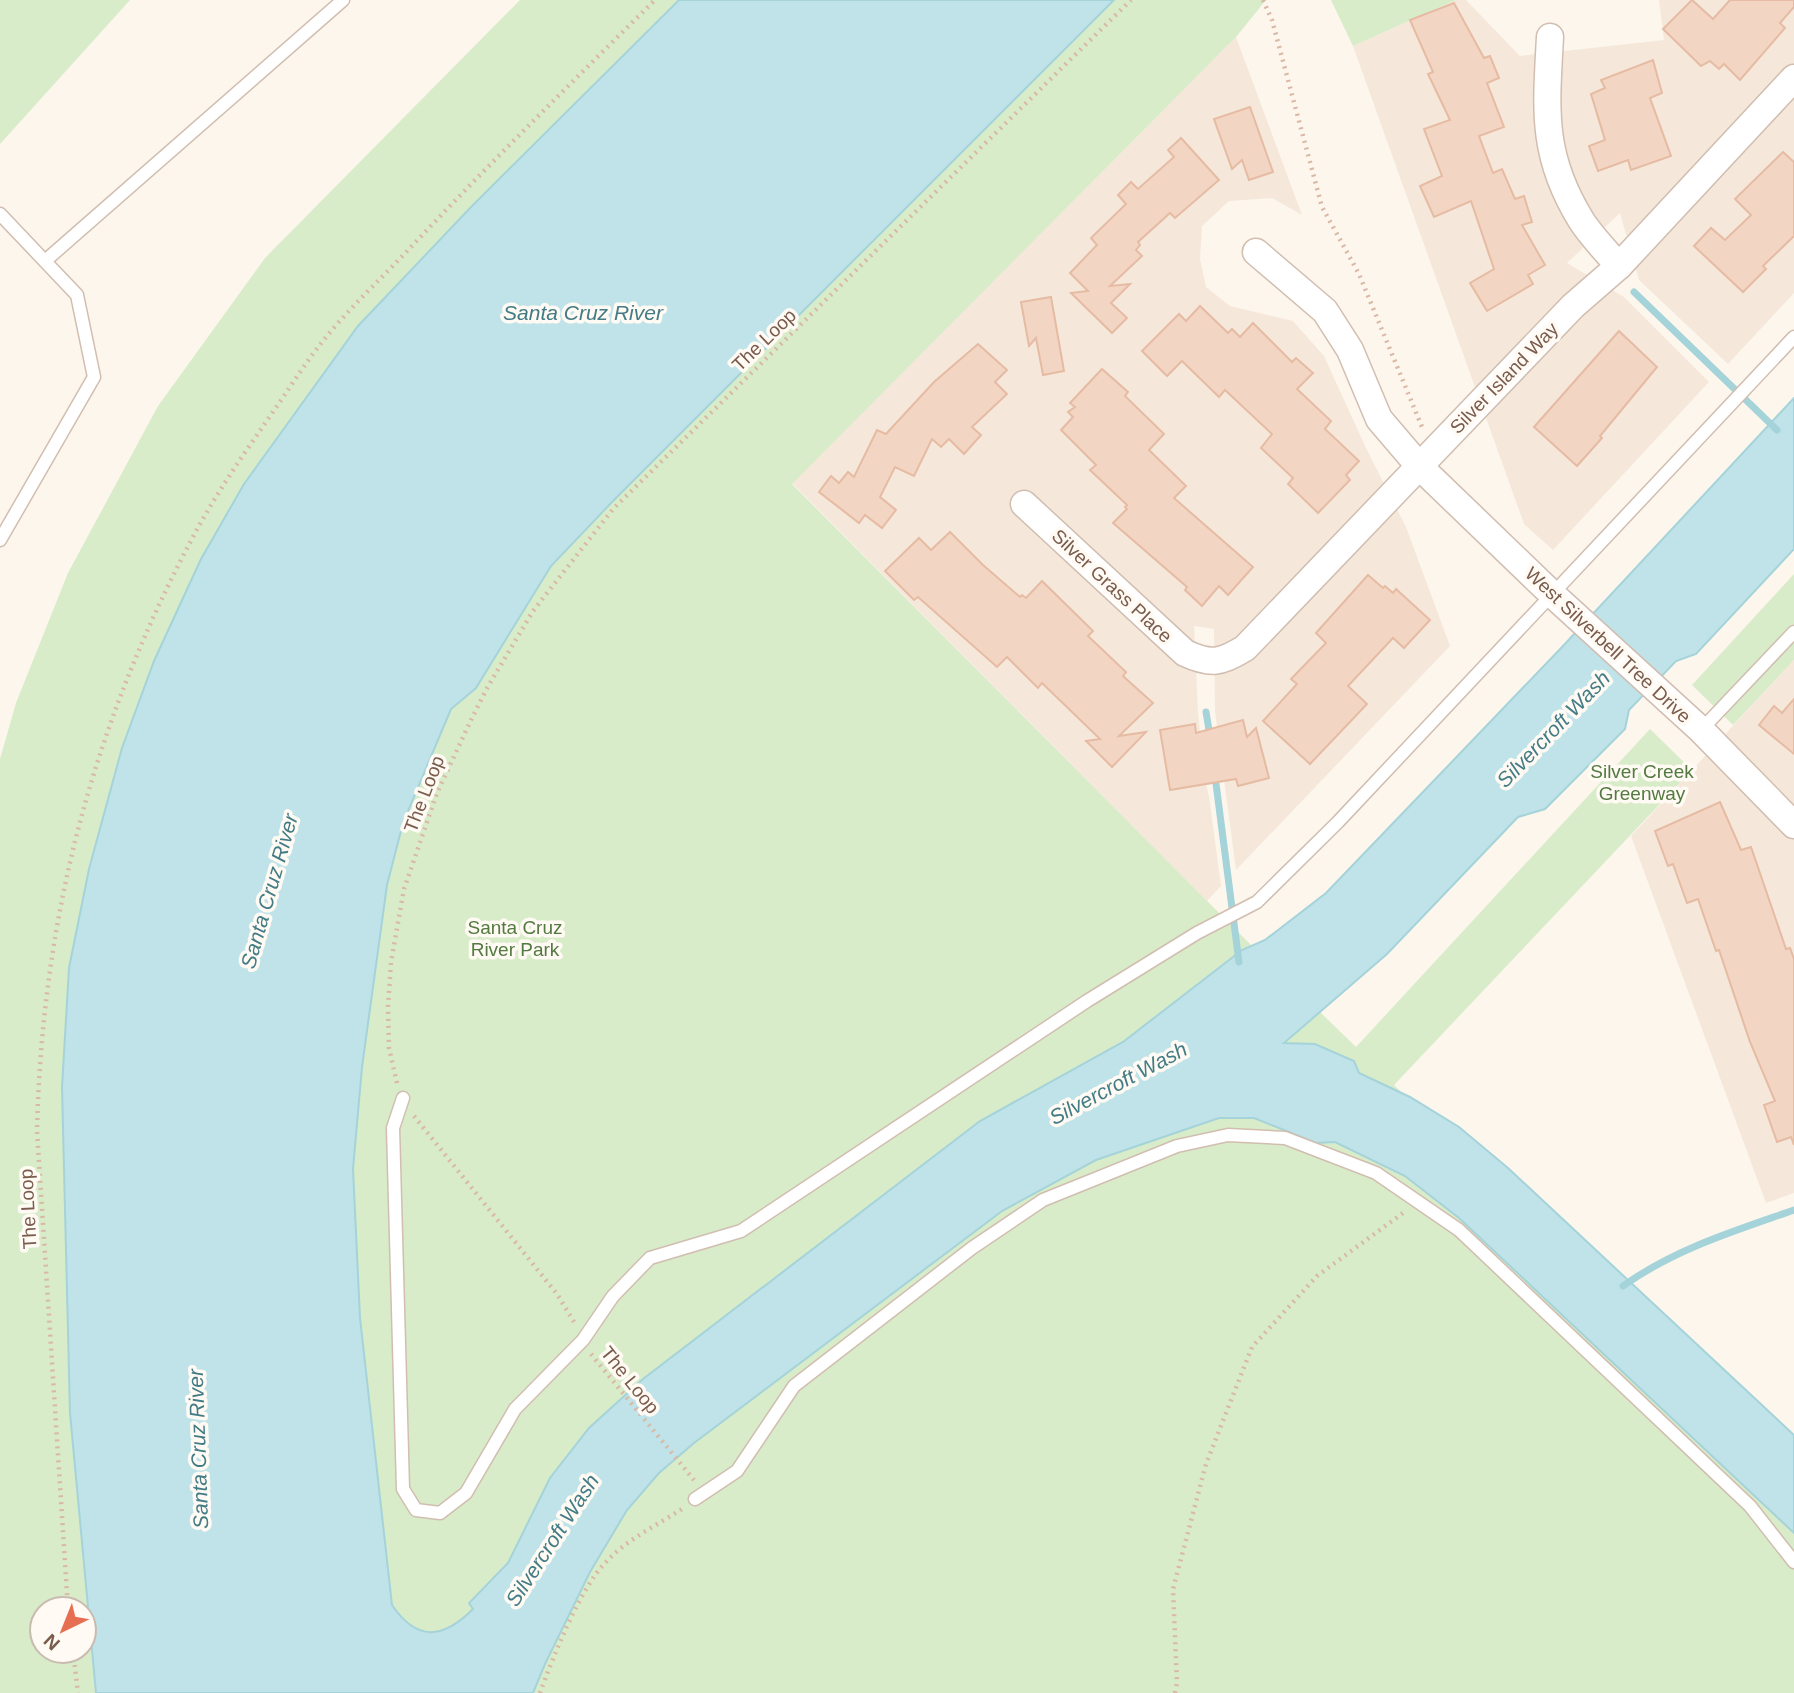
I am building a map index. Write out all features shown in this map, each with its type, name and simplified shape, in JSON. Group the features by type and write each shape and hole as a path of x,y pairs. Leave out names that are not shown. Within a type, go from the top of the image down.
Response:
{"street":[{"path":"1550,37 1546,103 1548,143 1559,177 1581,222 1619,266"},
{"name":"Silver Island Way","path":"1210,666 1245,648 1573,306 1619,266 1794,78"},
{"name":"West Silverbell Tree Drive","path":"1256,252 1325,311 1350,350 1379,419 1426,460 1553,595 1701,730 1794,825"},
{"name":"Silver Grass Place","path":"1024,504 1164,636 1185,653 1210,666"}],"lane":[{"path":"45,261 343,0"},
{"path":"0,214 77,295 94,377 0,540"},
{"path":"403,1098 393,1128 403,1489 416,1510 440,1513 467,1493 515,1409 583,1340 613,1296 650,1258 741,1231 1087,1001 1197,933 1257,902 1338,822 1794,337"},
{"path":"1701,730 1794,632"},
{"path":"695,1499 737,1471 794,1386 972,1248 1043,1200 1177,1146 1228,1135 1285,1138 1376,1173 1459,1230 1750,1506 1794,1562"}],"path":[{"name":"The Loop","path":"66,1595 37,1132 39,1078 52,956 72,849 98,754 134,656 194,534 234,467 320,344 492,160 655,0"},
{"name":"The Loop","path":"695,1499 698,1487 690,1474 594,1361 557,1294 428,1136 403,1098 394,1075 389,1048 388,1007 391,962 404,889 437,793 487,688 533,611 613,509 1131,0"},
{"path":"1263,0 1272,20 1322,207 1367,292 1426,460"},
{"path":"1175,1693 1177,1683 1172,1589 1206,1464 1252,1347 1317,1276 1418,1202"},
{"path":"540,1693 594,1576 617,1552 695,1499"},
{"path":"75,1665 78,1693"}],"shaded area":[{"path":"1456,0 1466,0 1520,56 1664,40 1659,0 1794,0 1794,293 1728,364 1639,280 1620,213 1567,263 1624,297 1709,382 1553,550 1524,524 1353,46"},
{"path":"1236,37 1302,215 1272,198 1229,201 1202,226 1200,259 1206,287 1230,306 1293,321 1324,356 1406,527 1450,646 1236,870 1215,712 1214,629 1194,626 1198,713 1221,886 1207,901 792,483"},
{"path":"1794,660 1794,1193 1766,1203 1631,836"}],"green space":[{"path":"0,0 130,0 0,144"},
{"name":"Santa Cruz River Park","path":"520,0 1266,0 1236,37 792,484 1356,1047 1650,729 1692,770 1394,1085 1794,1474 1794,1693 0,1693 0,759 16,703 68,573 158,406 265,258"},
{"path":"1331,0 1456,0 1353,46"},
{"name":"Silver Creek Greenway","path":"1794,574 1794,660 1733,725 1692,685"}],"water":[{"name":"Santa Cruz River","path":"679,0 1114,0 551,566 476,688 451,709 403,823 387,885 362,1067 353,1169 360,1318 392,1605 401,1617 421,1630 431,1632 441,1631 462,1619 473,1609 469,1603 508,1563 550,1478 589,1428 643,1379 980,1121 1123,1042 1242,950 1265,940 1326,893 1563,646 1794,398 1794,549 1696,654 1676,661 1629,710 1625,729 1545,809 1518,817 1387,954 1284,1043 1315,1044 1354,1061 1359,1073 1410,1097 1459,1127 1508,1168 1794,1435 1794,1533 1459,1218 1405,1176 1335,1142 1316,1143 1254,1118 1219,1118 1096,1160 1002,1211 694,1443 659,1473 627,1510 590,1572 533,1693 96,1693 93,1665 98,1665 98,1595 87,1595 70,1413 62,1087 69,968 89,869 122,748 154,661 201,559 244,484 358,326 472,206"}],"building":[{"path":"1692,0 1713,19 1730,0 1794,0 1794,7 1780,23 1785,28 1740,80 1724,64 1719,69 1710,61 1701,66 1663,29"},
{"path":"1454,3 1484,58 1490,56 1499,78 1487,83 1504,127 1479,136 1493,173 1502,169 1515,199 1524,196 1532,222 1522,225 1545,265 1528,275 1533,284 1487,311 1470,283 1494,269 1471,201 1434,217 1420,186 1442,176 1424,129 1450,120 1428,74 1433,72 1410,20"},
{"path":"1653,60 1662,93 1650,98 1671,156 1631,170 1628,160 1598,171 1589,146 1605,140 1591,94 1605,88 1601,80"},
{"path":"1250,107 1273,172 1249,180 1242,160 1232,169 1214,119"},
{"path":"1181,138 1219,180 1175,218 1170,213 1138,242 1140,245 1136,250 1142,256 1110,286 1130,284 1111,303 1127,318 1112,333 1071,293 1088,291 1070,273 1097,245 1091,238 1126,204 1118,195 1131,182 1138,189 1174,157 1168,150"},
{"path":"1783,152 1794,162 1794,236 1763,266 1766,269 1743,292 1694,246 1711,228 1725,240 1751,215 1735,199"},
{"path":"1051,297 1064,371 1043,375 1036,338 1029,346 1021,302"},
{"path":"1200,306 1228,333 1232,329 1240,337 1253,323 1292,362 1296,358 1313,373 1297,389 1331,421 1325,429 1359,461 1346,475 1350,480 1318,513 1288,484 1293,478 1261,448 1272,434 1225,390 1219,397 1182,361 1167,376 1142,351 1179,314 1186,321"},
{"path":"1619,331 1657,367 1577,466 1534,427"},
{"path":"978,344 1007,370 995,382 1007,394 972,427 981,435 964,454 949,439 941,447 932,439 914,476 895,467 880,497 896,510 882,528 865,515 859,523 819,492 831,476 839,483 848,472 854,477 877,430 886,434 934,382"},
{"path":"1102,369 1128,392 1125,396 1164,434 1149,450 1186,486 1174,498 1253,567 1228,595 1219,586 1202,606 1185,590 1187,587 1113,523 1127,509 1127,505 1090,470 1096,465 1061,430 1073,417 1068,412 1075,407 1070,403"},
{"path":"950,532 1020,597 1022,595 1026,598 1042,581 1093,631 1088,636 1126,672 1123,676 1153,703 1119,736 1146,732 1112,767 1086,741 1100,739 1042,683 1038,688 1007,657 997,667 918,597 914,600 885,571 919,538 931,550"},
{"path":"1368,575 1393,593 1396,589 1430,620 1404,648 1393,638 1348,686 1367,704 1310,764 1263,721 1297,684 1291,679 1326,643 1316,633"},
{"path":"1794,699 1794,754 1759,725 1774,706 1782,713"},
{"path":"1243,720 1247,737 1256,728 1269,778 1238,786 1236,779 1170,790 1160,730 1195,724 1196,733"},
{"path":"1720,802 1741,850 1751,847 1786,949 1790,948 1794,959 1794,1145 1791,1137 1777,1142 1764,1105 1775,1101 1750,1042 1719,950 1716,951 1698,899 1687,903 1673,864 1668,866 1655,831"}],"waterway":[{"path":"1634,292 1777,430"},
{"path":"1206,712 1210,736"},
{"path":"1215,776 1239,962"},
{"path":"1623,1286 1684,1251 1794,1210"}],"water label":[{"name":"Silvercroft Wash","path":"1553,729"},
{"name":"Silvercroft Wash","path":"1118,1083"},
{"name":"Silvercroft Wash","path":"552,1540"}]}
